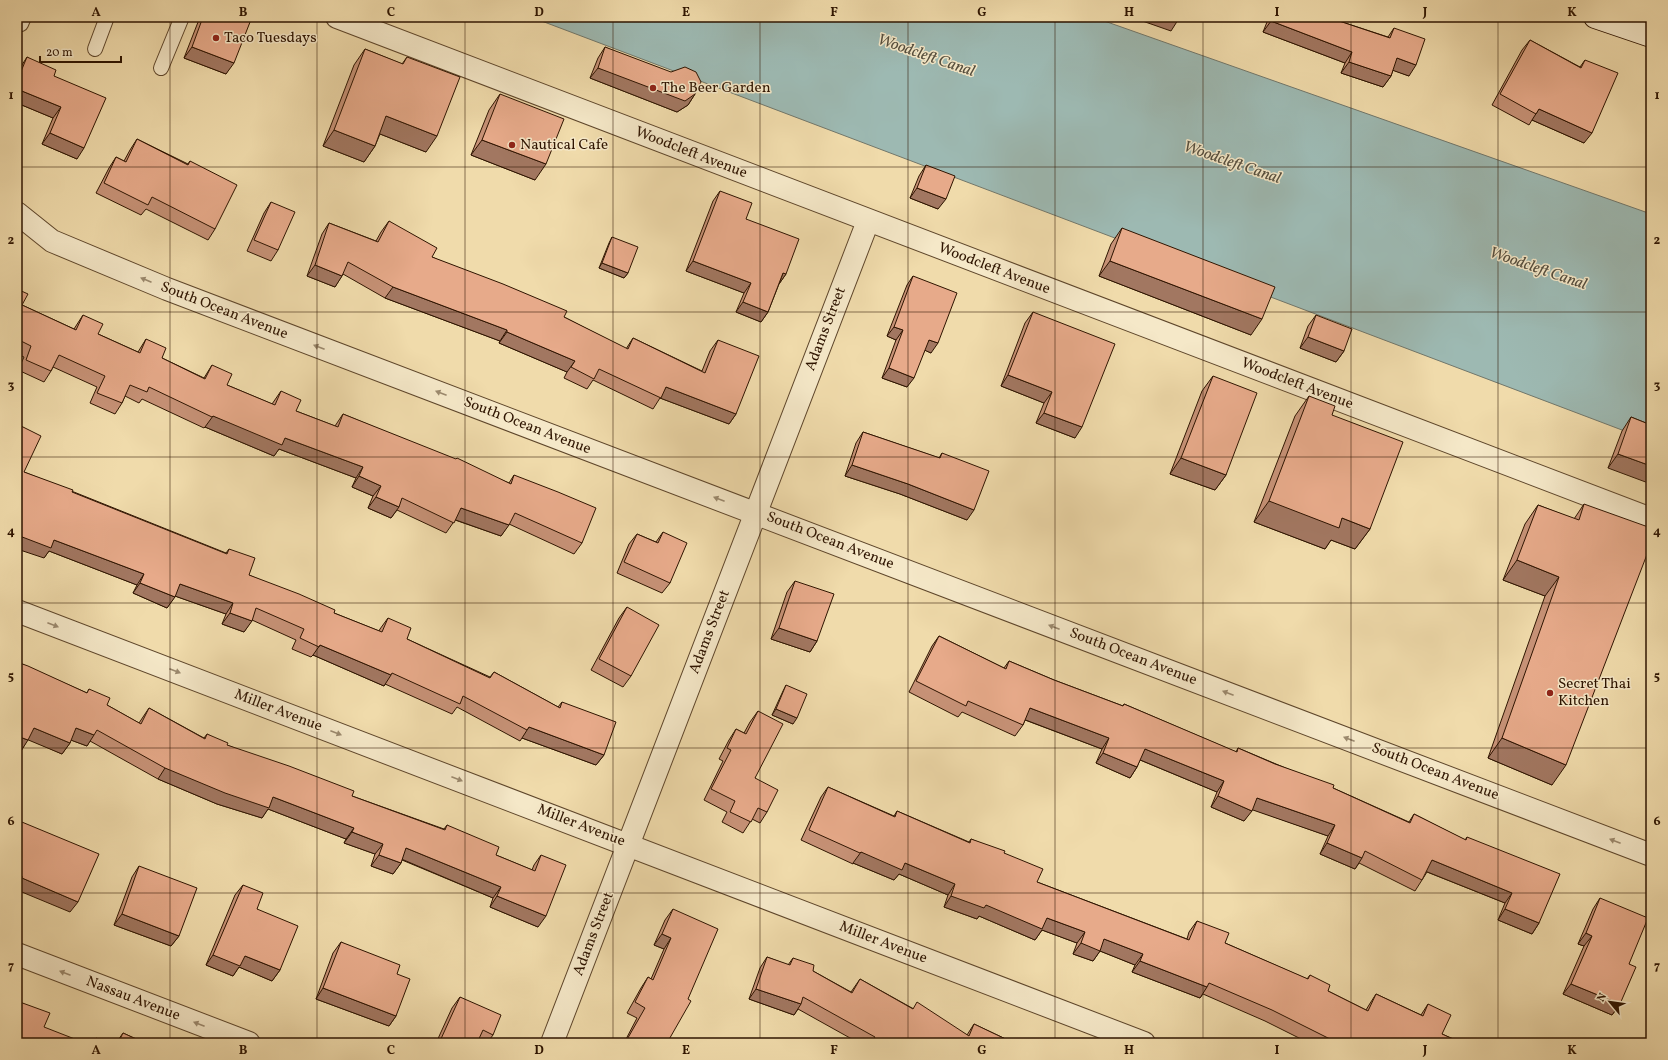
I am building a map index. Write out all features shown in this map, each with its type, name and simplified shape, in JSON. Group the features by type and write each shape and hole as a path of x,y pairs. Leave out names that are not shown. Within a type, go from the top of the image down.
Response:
{"street":[{"name":"Woodcleft Avenue","path":"337,17 1651,519"},
{"path":"1595,17 1651,36"},
{"name":"South Ocean Avenue","path":"17,213 52,241 159,286 1651,855"},
{"name":"Adams Street","path":"552,1043 868,221"},
{"name":"Miller Avenue","path":"17,611 1144,1043"},
{"name":"Nassau Avenue","path":"17,954 249,1043"}],"lane":[{"path":"95,49 107,17"},
{"path":"161,68 182,17"}],"water":[{"name":"Woodcleft Canal","path":"531,17 1093,17 1651,214 1651,441"}],"building":[{"name":"Taco Tuesdays","path":"203,17 252,17 234,63 192,47"},
{"path":"1170,17 1179,17 1178,20"},
{"path":"1272,17 1334,17 1333,19 1390,38 1394,28 1425,39 1416,65 1397,58 1391,76 1349,62 1352,52 1271,21"},
{"path":"1530,40 1581,68 1585,60 1618,73 1592,133 1539,109 1536,114 1500,94"},
{"path":"605,47 671,72 685,67 696,72 701,82 695,94 685,101 598,68"},
{"path":"365,49 403,64 407,57 460,77 437,136 386,116 375,146 334,130"},
{"path":"27,57 56,70 54,76 106,98 84,148 50,133 61,107 17,89 17,81"},
{"path":"500,94 564,119 546,164 482,140"},
{"path":"137,139 188,165 190,161 237,185 215,229 152,197 148,205 104,183 116,157 126,162"},
{"path":"926,165 955,176 946,199 917,188"},
{"path":"720,191 752,203 746,219 799,239 786,274 783,273 768,312 743,302 751,283 693,261"},
{"path":"271,202 295,212 278,250 254,240"},
{"path":"389,221 437,248 432,257 503,284 567,311 564,317 628,349 633,338 705,373 718,340 759,356 736,414 666,387 661,398 599,369 594,379 571,367 575,361 507,332 507,330 393,287 348,262 342,276 315,265 329,223 378,242"},
{"path":"1122,228 1275,287 1262,319 1110,261"},
{"path":"612,237 638,247 628,273 602,263"},
{"path":"913,276 957,293 938,343 929,340 914,378 889,368 903,330 894,327"},
{"path":"17,289 28,294 22,305 76,330 83,315 103,324 98,334 140,353 146,339 166,348 162,358 205,379 212,365 232,374 227,385 275,405 281,391 301,400 296,411 338,427 343,414 456,459 457,458 511,484 514,475 596,508 582,543 515,513 509,525 461,508 454,523 402,498 399,507 376,497 381,486 359,476 363,467 285,438 282,445 213,416 212,417 149,387 147,392 130,385 122,403 97,393 105,376 59,355 51,371 26,360 31,346 17,339"},
{"path":"1033,312 1115,344 1082,427 1044,413 1052,392 1008,375"},
{"path":"1316,315 1352,329 1344,351 1308,337"},
{"path":"1213,376 1257,393 1226,475 1181,458"},
{"path":"1309,396 1335,406 1332,415 1403,442 1370,529 1342,518 1339,528 1269,501"},
{"path":"1631,417 1651,425 1651,466 1618,454"},
{"path":"17,424 41,436 24,472 73,490 72,492 227,554 229,549 255,558 249,575 299,594 335,610 334,613 382,632 388,618 411,628 407,639 490,678 494,672 560,708 562,702 616,722 604,755 529,727 527,730 463,696 460,704 392,673 391,675 320,645 319,647 300,638 304,629 256,608 252,621 230,613 233,603 180,584 175,597 140,583 144,574 54,540 51,548 17,535"},
{"path":"863,432 940,458 942,453 989,471 974,510 908,484 852,465"},
{"name":"Secret Thai Kitchen","path":"1584,504 1651,528 1651,544 1566,765 1502,738 1559,577 1517,560 1538,505 1579,520"},
{"path":"663,532 687,543 670,583 624,562 637,534 658,543"},
{"path":"795,581 834,594 817,641 779,628"},
{"path":"627,607 659,625 631,676 599,659"},
{"path":"939,636 1006,669 1009,661 1123,706 1124,704 1237,752 1238,748 1275,764 1334,785 1333,788 1410,823 1414,814 1466,840 1467,837 1560,874 1539,923 1505,909 1512,893 1432,860 1422,880 1365,851 1362,858 1327,843 1335,825 1257,798 1252,811 1218,796 1224,781 1145,749 1137,767 1103,753 1109,738 1030,708 1023,725 968,701 966,706 916,681"},
{"path":"17,662 87,693 89,689 110,698 107,705 141,724 149,708 205,739 207,734 228,743 227,745 289,766 354,791 352,796 445,830 447,825 499,847 496,855 535,871 541,855 566,865 546,916 497,896 501,887 406,848 401,863 379,855 383,844 352,832 354,828 273,797 269,808 225,793 165,768 97,730 94,735 76,728 70,743 34,728 28,740 17,736"},
{"path":"786,685 807,694 797,718 776,709"},
{"path":"758,711 783,724 755,778 778,790 767,812 758,808 751,822 730,812 735,801 711,789 731,750 727,748 736,729 746,734"},
{"path":"828,787 895,817 897,811 970,843 971,839 1005,851 1004,853 1043,869 1037,882 1189,940 1197,921 1229,933 1225,943 1308,979 1310,975 1330,985 1328,991 1368,1011 1376,994 1423,1016 1428,1004 1451,1015 1442,1034 1462,1043 1343,1043 1335,1039 1334,1041 1272,1010 1209,983 1207,987 1140,961 1143,954 1104,939 1100,951 1081,943 1085,932 1047,918 1042,929 986,905 984,908 951,896 955,884 905,863 902,870 809,830"},
{"path":"17,820 99,854 78,902 22,878 22,876 17,874"},
{"path":"139,866 197,888 179,936 122,914"},
{"path":"243,885 263,893 257,909 298,926 280,970 245,956 240,966 213,955"},
{"path":"1600,898 1648,918 1629,964 1636,967 1620,1004 1571,984 1592,936 1586,933"},
{"path":"673,909 718,929 688,999 691,1001 667,1043 625,1043 645,1008 635,1002 648,977 653,980 671,938 662,934"},
{"path":"341,942 400,965 397,974 410,979 396,1016 323,988"},
{"path":"767,957 790,965 793,958 814,965 813,971 852,993 860,979 913,1009 917,1002 969,1036 974,1024 1014,1043 871,1043 875,1037 803,997 801,1004 756,989"},
{"path":"460,997 501,1015 493,1035 483,1030 477,1043 445,1043 440,1041"},
{"path":"17,1001 50,1013 44,1027 85,1043 17,1043"},
{"path":"123,1033 145,1043 118,1043"},
{"path":"96,1038 106,1043 94,1043"}],"place":[{"name":"Taco Tuesdays","path":"216,38"},
{"name":"The Beer Garden","path":"653,88"},
{"name":"Nautical Cafe","path":"512,145"},
{"name":"Secret Thai Kitchen","path":"1550,693"}]}
